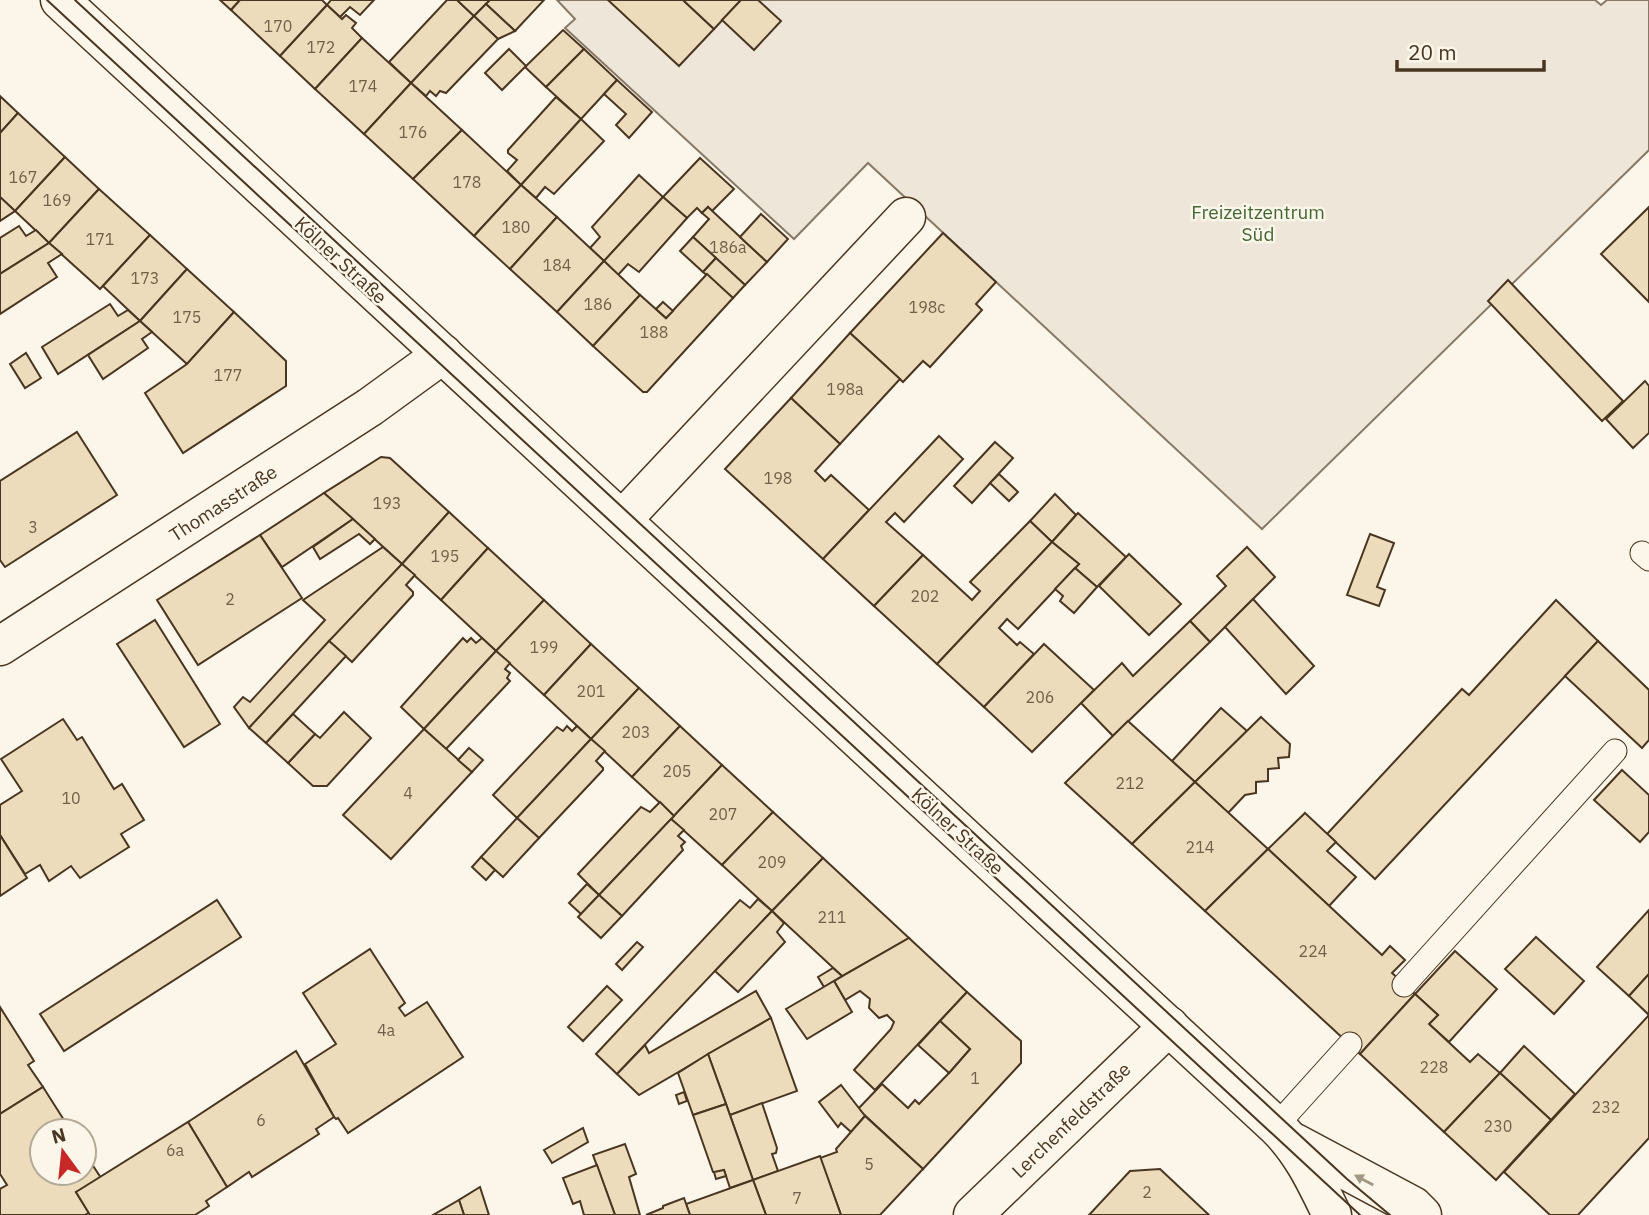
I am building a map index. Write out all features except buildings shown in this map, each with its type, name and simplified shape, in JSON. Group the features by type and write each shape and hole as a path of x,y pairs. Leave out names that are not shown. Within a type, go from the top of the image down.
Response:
{"main road":[{"name":"Kölner Straße","path":"60,0 1284,1134 1313,1174 1332,1215"},
{"path":"622,520 906,217"},
{"name":"Thomasstraße","path":"0,646 370,407 443,354"},
{"name":"Lerchenfeldstraße","path":"973,1215 1169,1026"},
{"name":"Kölner Straße","path":"1284,1134 1413,1206 1422,1215"}],"lane":[{"path":"1404,985 1615,751"},
{"path":"1284,1134 1350,1044"}],"green space":[{"name":"Freizeitzentrum Süd","path":"557,0 1595,0 1601,5 1607,0 1649,0 1649,150 1262,529 868,163 794,239 565,28 575,19"}],"tram line":[{"path":"47,0 1360,1215"},
{"path":"75,0 1347,1179 1390,1215"}]}
